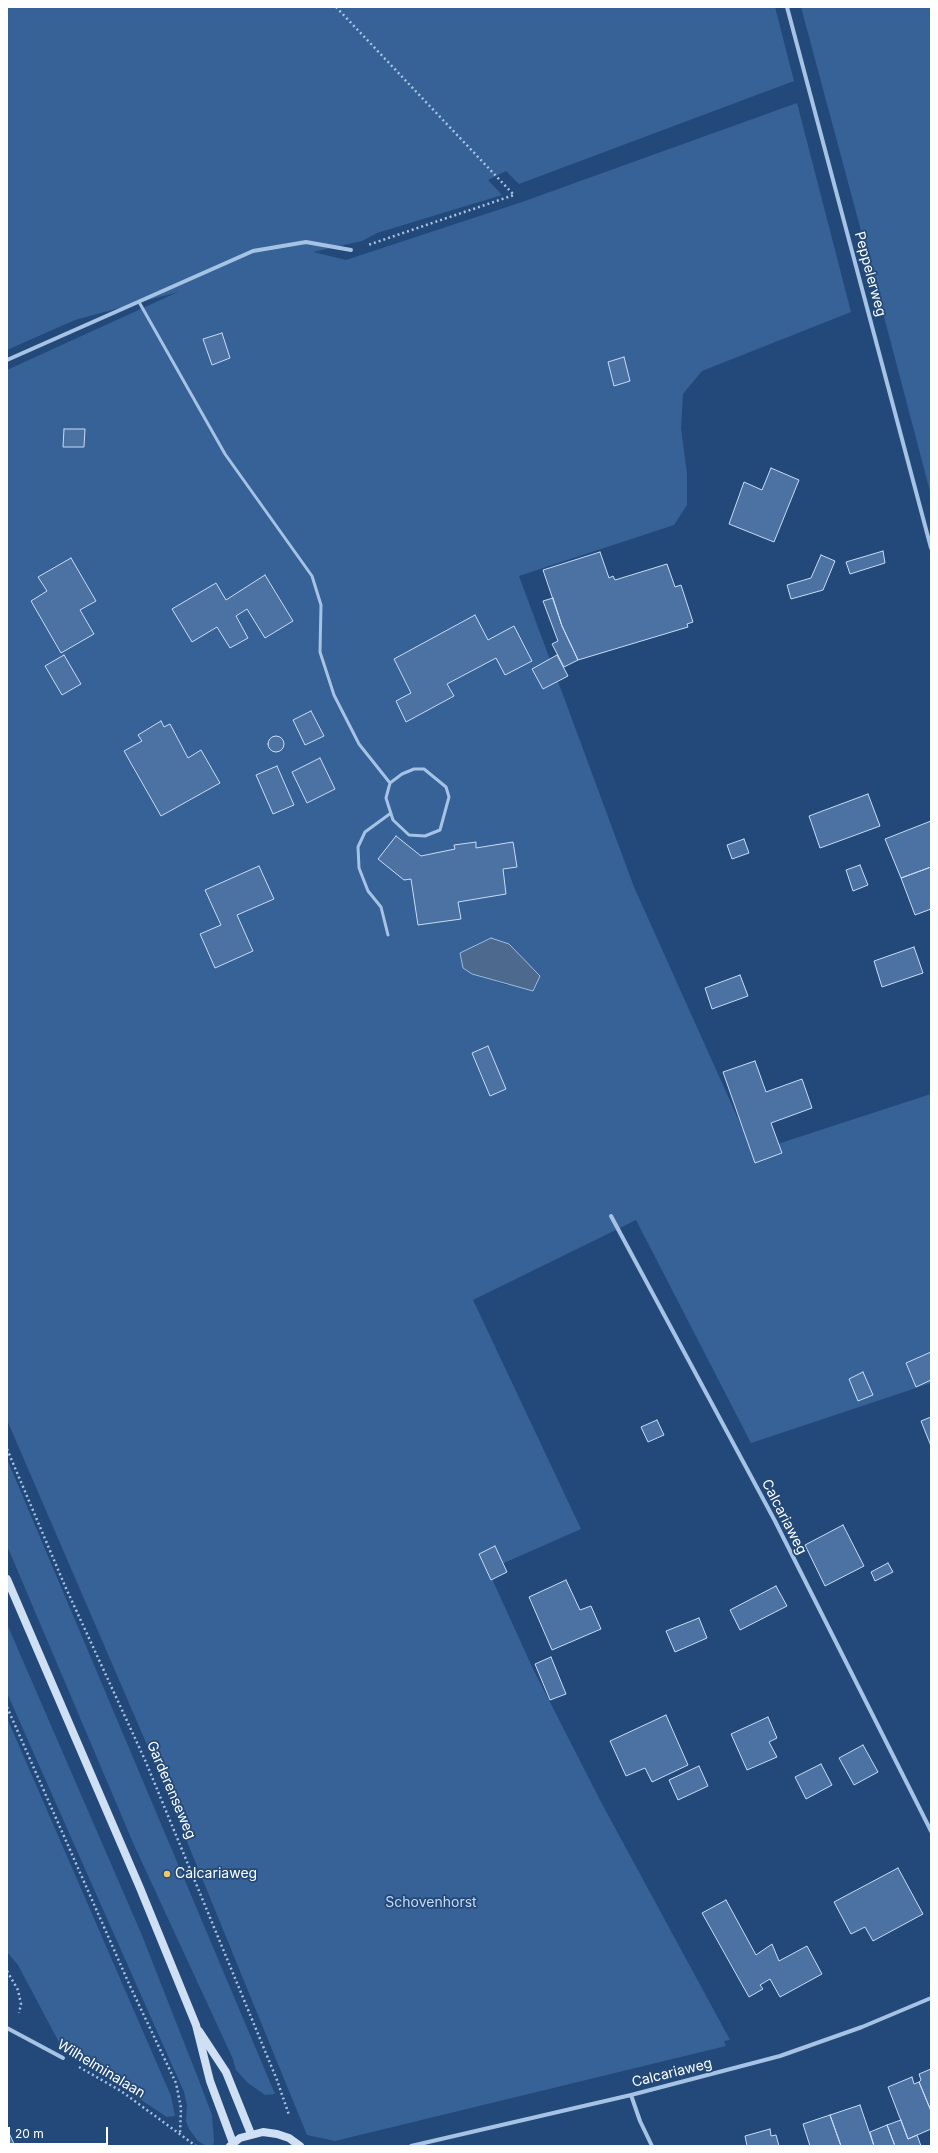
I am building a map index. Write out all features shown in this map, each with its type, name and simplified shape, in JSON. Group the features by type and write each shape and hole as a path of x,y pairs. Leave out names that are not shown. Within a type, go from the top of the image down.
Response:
{"main road":[{"path":"7,1579 140,1888 196,2025 210,2081 231,2144 251,2134 263,2132 289,2138 300,2146"},
{"path":"196,2025 226,2072 251,2134"}],"street":[{"name":"Peppelerweg","path":"787,7 931,548"},
{"path":"7,360 253,251 306,242 351,250"},
{"name":"Calcariaweg","path":"611,1216 775,1521 931,1831"},
{"name":"Calcariaweg","path":"411,2146 631,2095 780,2056 862,2027 931,1998"},
{"name":"Wilhelminalaan","path":"7,2028 63,2058"},
{"path":"631,2095 640,2121 652,2146"}],"lane":[{"path":"139,302 225,454 312,576 321,605 320,652 334,695 359,744 390,783"},
{"path":"414,769 424,769 446,787 449,797 440,830 425,836 409,835 393,820 386,798 390,783 402,774 414,769"},
{"path":"388,935 381,907 368,891 359,868 358,847 365,832 391,813"}],"path":[{"path":"336,7 514,195 351,250"},
{"name":"Garderenseweg","path":"7,1449 65,1586 148,1767 277,2080 300,2146"},
{"path":"7,1707 130,1986 176,2084 181,2108 180,2134 196,2146"},
{"path":"7,1971 18,1990 21,2004 15,2032"},
{"name":"Wilhelminalaan","path":"63,2058 121,2091 180,2134"}],"green space":[{"name":"Schovenhorst","path":"7,7 775,7 794,81 519,184 506,171 488,180 502,195 377,233 362,241 313,252 346,260 522,202 797,103 851,312 702,371 683,394 681,428 687,474 687,505 674,525 519,576 634,887 753,1152 931,1094 931,1383 751,1443 636,1220 473,1300 581,1529 488,1570 533,1669 601,1802 730,2040 724,2041 726,2046 335,2141 307,2135 157,1768 7,1420 7,370 178,292 75,320 7,350","holes":["463,968 534,970 540,975 507,985 472,974"]},
{"path":"801,7 931,7 931,495 882,309"},
{"path":"7,1459 275,2094 265,2095 248,2083 236,2070 233,2059 134,1845 7,1546"},
{"path":"7,1624 141,1933 212,2115 213,2146 206,2146 198,2141 189,2129 186,2121 187,2105 184,2092 7,1693"},
{"path":"7,1718 171,2096 175,2116 167,2117 62,2048 18,1965 7,1952"}],"shaded area":[{"path":"491,938 509,944 540,976 533,991 472,974 463,968 460,953"}],"building":[{"path":"222,333 230,358 212,365 203,339"},
{"path":"624,357 630,381 614,386 608,362"},
{"path":"64,429 85,429 84,447 63,447"},
{"path":"771,468 799,480 774,542 729,524 744,482 762,490"},
{"path":"883,551 885,563 850,574 846,562"},
{"path":"600,552 609,578 613,576 615,580 667,564 675,587 681,585 693,622 687,624 688,627 578,660 562,626 543,570"},
{"path":"821,555 835,561 823,590 791,599 787,585 811,578"},
{"path":"71,558 96,601 80,610 94,634 61,653 31,601 47,591 38,577"},
{"path":"265,575 293,621 265,638 247,609 236,616 248,638 230,648 217,627 192,642 172,609 216,583 226,600"},
{"path":"553,598 562,626 578,660 564,667 552,644 558,641 543,601"},
{"path":"475,615 488,640 514,626 532,661 505,675 496,658 447,684 454,696 406,722 396,701 411,693 394,659"},
{"path":"64,655 81,684 62,695 45,666"},
{"path":"557,655 568,676 543,689 532,669"},
{"path":"311,711 324,736 305,745 293,720"},
{"path":"161,721 164,727 170,724 188,758 201,750 220,783 161,816 124,751 142,741 138,735"},
{"path":"276,736 282,738 284,744 282,750 276,752 270,750 268,744 270,738"},
{"path":"320,758 335,789 307,803 292,772"},
{"path":"277,766 294,805 273,814 256,775"},
{"path":"868,794 880,826 820,848 809,816"},
{"path":"931,821 931,867 901,878 885,839"},
{"path":"396,836 421,856 455,849 454,845 476,842 476,848 513,842 517,867 503,869 506,894 458,902 461,919 418,925 411,879 404,880 378,859"},
{"path":"744,839 749,853 732,859 727,845"},
{"path":"860,865 868,885 853,891 846,870"},
{"path":"259,866 274,899 237,915 253,951 215,968 200,934 221,925 205,890"},
{"path":"931,867 931,909 915,915 901,878"},
{"path":"914,947 923,973 882,987 874,961"},
{"path":"740,975 748,996 712,1009 705,988"},
{"path":"488,1046 506,1089 490,1096 472,1053"},
{"path":"755,1061 766,1092 802,1079 812,1108 771,1123 782,1153 755,1163 723,1072"},
{"path":"931,1352 931,1380 916,1387 906,1363"},
{"path":"863,1372 873,1395 858,1401 849,1379"},
{"path":"931,1417 931,1446 921,1421"},
{"path":"657,1420 664,1435 648,1442 641,1427"},
{"path":"843,1525 864,1566 825,1586 805,1545"},
{"path":"495,1546 507,1572 491,1580 479,1554"},
{"path":"888,1563 893,1572 875,1581 871,1572"},
{"path":"566,1580 580,1610 591,1606 601,1629 552,1650 529,1597"},
{"path":"776,1586 787,1606 740,1630 730,1610"},
{"path":"699,1618 707,1638 675,1652 666,1631"},
{"path":"551,1657 566,1694 550,1700 535,1664"},
{"path":"666,1715 688,1765 652,1782 645,1768 626,1776 610,1741"},
{"path":"768,1717 777,1738 769,1742 777,1757 747,1770 731,1734"},
{"path":"863,1745 878,1772 854,1785 839,1758"},
{"path":"821,1764 832,1785 806,1799 795,1777"},
{"path":"699,1766 708,1786 678,1800 669,1780"},
{"path":"898,1868 923,1914 873,1941 865,1927 851,1934 834,1902"},
{"path":"726,1900 756,1955 772,1944 779,1961 807,1946 822,1974 780,1997 770,1979 760,1985 763,1989 749,1997 702,1913"},
{"path":"931,2069 931,2111 919,2082 921,2080 919,2074"},
{"path":"912,2077 914,2084 919,2082 931,2111 931,2129 908,2139 888,2087"},
{"path":"860,2105 874,2146 841,2146 830,2115"},
{"path":"830,2115 841,2146 810,2146 803,2124"},
{"path":"901,2120 908,2139 917,2135 921,2146 895,2146 887,2125"},
{"path":"887,2125 895,2146 874,2146 870,2132"},
{"path":"770,2129 771,2136 776,2135 779,2146 747,2146 745,2136"},
{"path":"8,2131 15,2146 7,2146"}],"place":[{"name":"Calcariaweg","path":"167,1874"}]}
